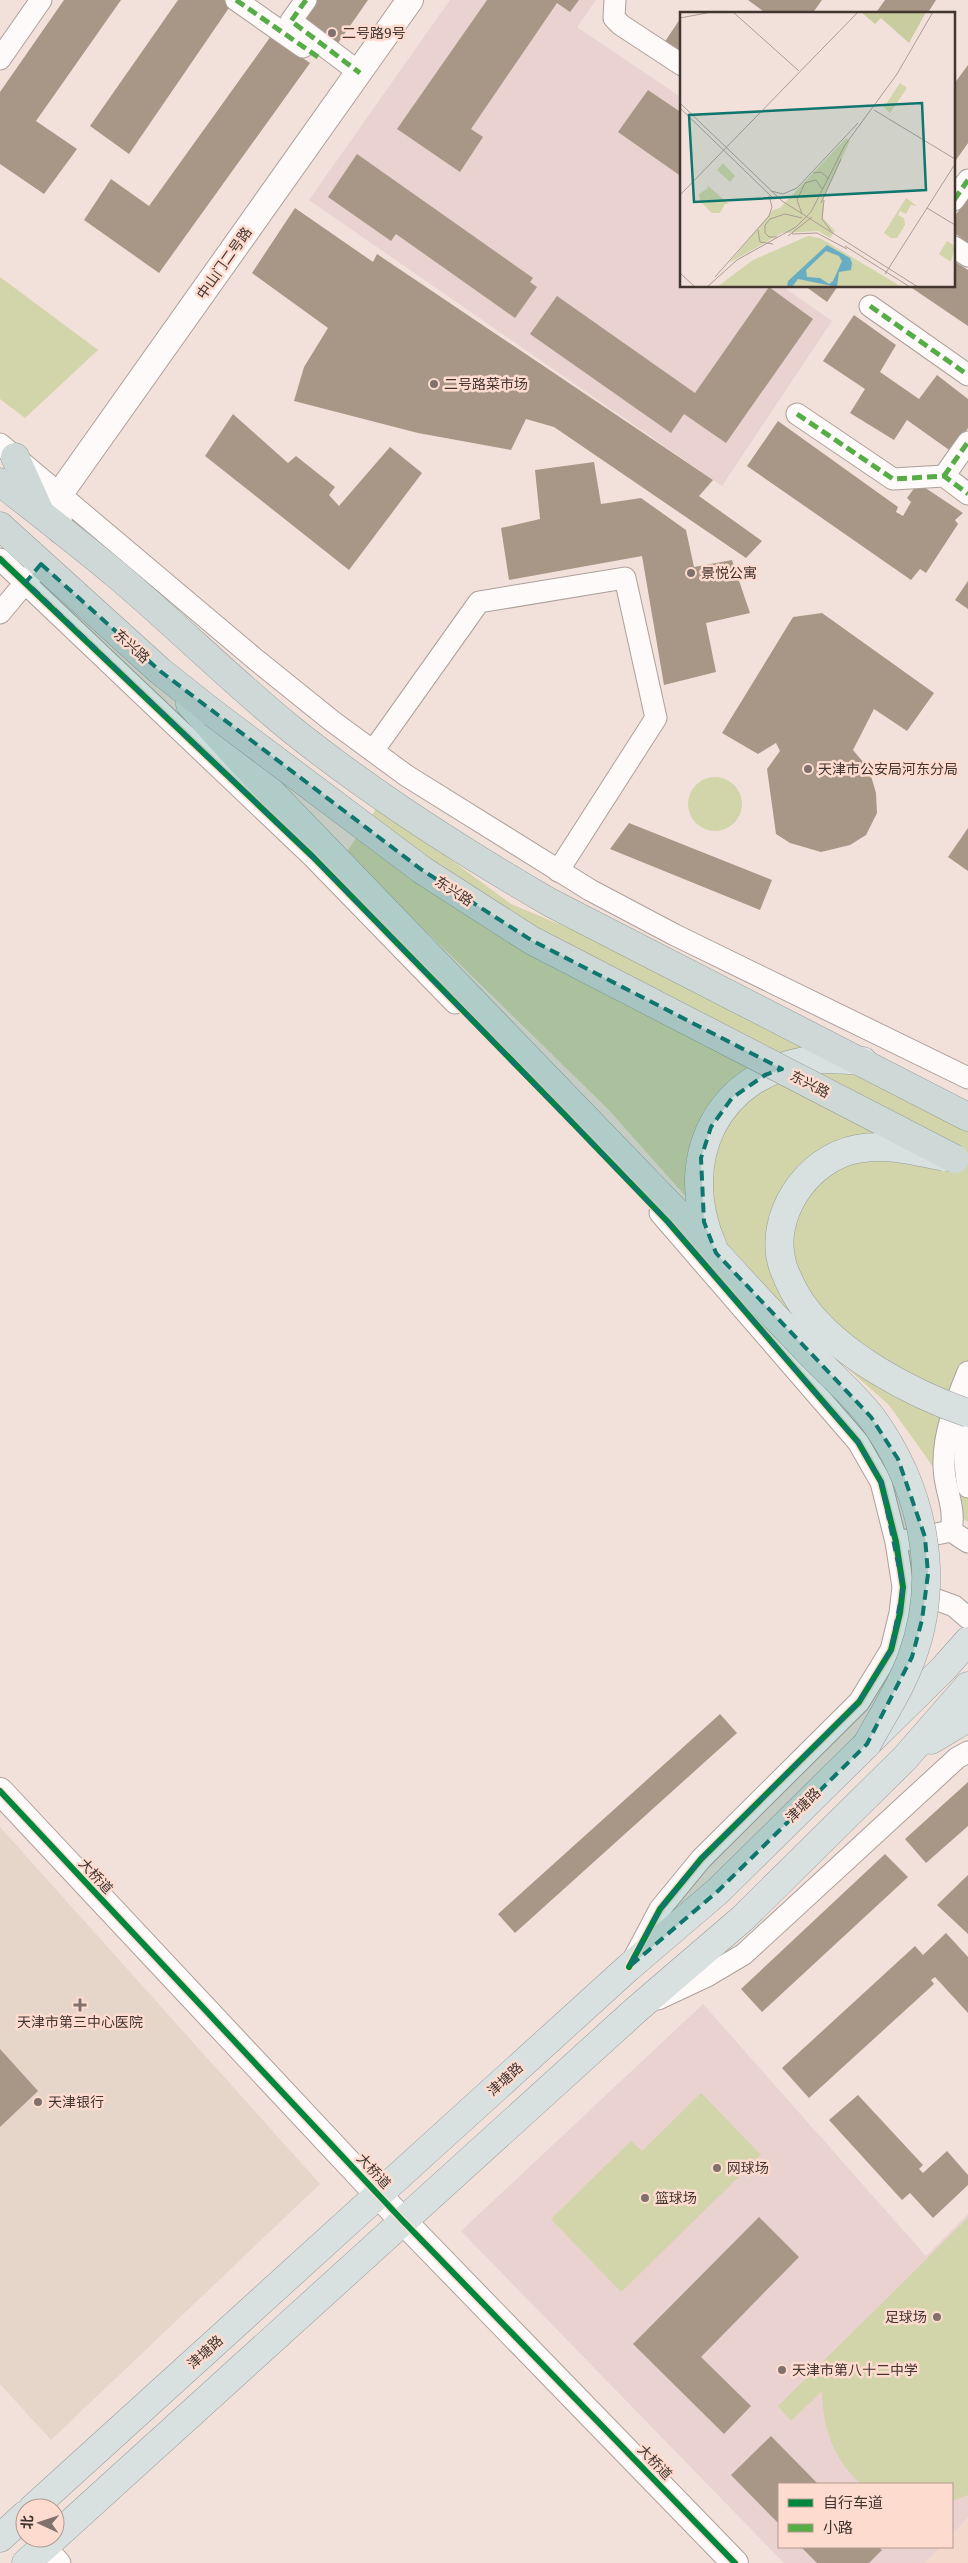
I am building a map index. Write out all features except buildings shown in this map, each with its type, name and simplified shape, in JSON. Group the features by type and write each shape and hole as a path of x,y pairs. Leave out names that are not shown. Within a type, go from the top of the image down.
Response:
{"highway":[{"path":"8,451 32,493 61,531 118,576 200,651 291,729 375,792 492,869 818,1051 863,1061 968,1117"},
{"name":"东兴路","path":"0,526 34,573 213,713 422,870 531,940 961,1163"},
{"path":"0,552 34,573"}],"main road":[{"path":"160,671 242,762 716,1253 871,1417 898,1459 913,1496 925,1537 928,1574 922,1620 912,1658 866,1744"},
{"path":"716,1253 704,1222 700,1193 701,1158 704,1142 711,1127 719,1112 749,1084 764,1075 818,1051"},
{"path":"961,1163 894,1148 876,1147 856,1149 823,1162 809,1173 797,1187 784,1220 780,1245 783,1266 804,1307 840,1344 915,1390 968,1413"},
{"name":"津塘路","path":"44,2498 629,1966 718,1891 968,1641"},
{"path":"48,2549 403,2221 637,2009 743,1918 905,1758 968,1686"},
{"path":"905,1758 968,1718"},
{"path":"0,2538 15,2524"}],"street":[{"path":"0,59 41,0"},
{"path":"236,0 318,57"},
{"path":"306,0 291,21 356,70"},
{"name":"中山门二号路","path":"356,70 399,0"},
{"name":"中山门二号路","path":"32,493 410,0"},
{"path":"615,0 614,18 621,25 680,64"},
{"path":"956,197 968,180"},
{"path":"956,247 968,256"},
{"path":"870,306 968,375"},
{"path":"798,414 893,479 944,476 968,494"},
{"path":"944,476 968,442"},
{"path":"32,493 255,659 407,776 558,871 675,935 968,1078"},
{"path":"0,559 34,573 668,1222 858,1442 881,1482 896,1542 903,1587 900,1613 891,1650 859,1702 701,1859 660,1909 629,1966"},
{"path":"0,613 34,573"},
{"path":"373,751 479,602 624,578 656,718 558,871"},
{"path":"896,1542 960,1536 944,1468 950,1425 968,1372"},
{"path":"968,1429 965,1440 965,1466 968,1487"},
{"path":"903,1587 954,1606 968,1618"},
{"path":"637,2009 707,1976 744,1954 957,1758 968,1752"},
{"name":"大桥道","path":"0,1791 184,1990 403,2221 735,2563"}],"highlighted area":[{"path":"41,564 160,671 422,870 531,940 782,1069 765,1075 732,1098 711,1127 701,1158 704,1222 716,1253 871,1417 898,1459 925,1537 928,1574 922,1620 912,1657 867,1744 718,1891 629,1967 660,1909 701,1859 859,1702 891,1650 903,1587 881,1482 858,1442 668,1222 313,857 26,582"}],"shaded area":[{"path":"450,0 596,0 577,27 680,97 680,288 785,288 832,321 722,486 309,200"},
{"name":"天津市第三中心医院","path":"0,1827 320,2184 51,2440 0,2384"},
{"name":"天津市第八十二中学","path":"703,2004 926,2256 968,2214 968,2517 953,2534 953,2483 778,2483 778,2548 939,2548 925,2563 784,2563 461,2231"},
{"path":"968,2517 968,2563 925,2563 939,2548 953,2548 953,2534"}],"green space":[{"path":"0,277 98,350 25,418 0,399"},
{"path":"715,777 725,779 734,785 740,794 742,804 740,814 734,823 725,829 715,831 705,829 696,823 690,814 688,804 690,794 696,785 705,779"},
{"path":"378,806 511,904 644,960 968,1122 968,1522 961,1517 936,1471 889,1405 806,1332 608,1109 346,853"},
{"path":"701,2093 761,2155 621,2292 551,2219 631,2141 642,2151"},
{"path":"968,2218 968,2495 953,2501 953,2483 860,2483 843,2464 831,2442 827,2430 822,2391 791,2421 778,2406"}],"marked path":[{"path":"236,0 318,57"},
{"path":"306,0 291,21 360,73"},
{"path":"956,197 968,180"},
{"path":"870,306 968,375"},
{"path":"797,414 893,479 944,476 968,494"},
{"path":"944,476 968,442"}],"cycle path":[{"path":"0,559 313,857 668,1222 858,1442 881,1482 896,1542 903,1587 900,1613 891,1650 859,1702 701,1859 660,1909 629,1967"},
{"path":"0,1791 403,2221 735,2563"}],"place":[{"name":"二号路9号","path":"332,33"},
{"name":"二号路菜市场","path":"434,384"},
{"name":"景悦公寓","path":"691,573"},
{"name":"天津市公安局河东分局","path":"808,769"},
{"name":"天津市第三中心医院","path":"80,2005"},
{"name":"天津银行","path":"38,2102"},
{"name":"网球场","path":"717,2168"},
{"name":"篮球场","path":"645,2198"},
{"name":"足球场","path":"937,2317"},
{"name":"天津市第八十二中学","path":"782,2370"}]}
